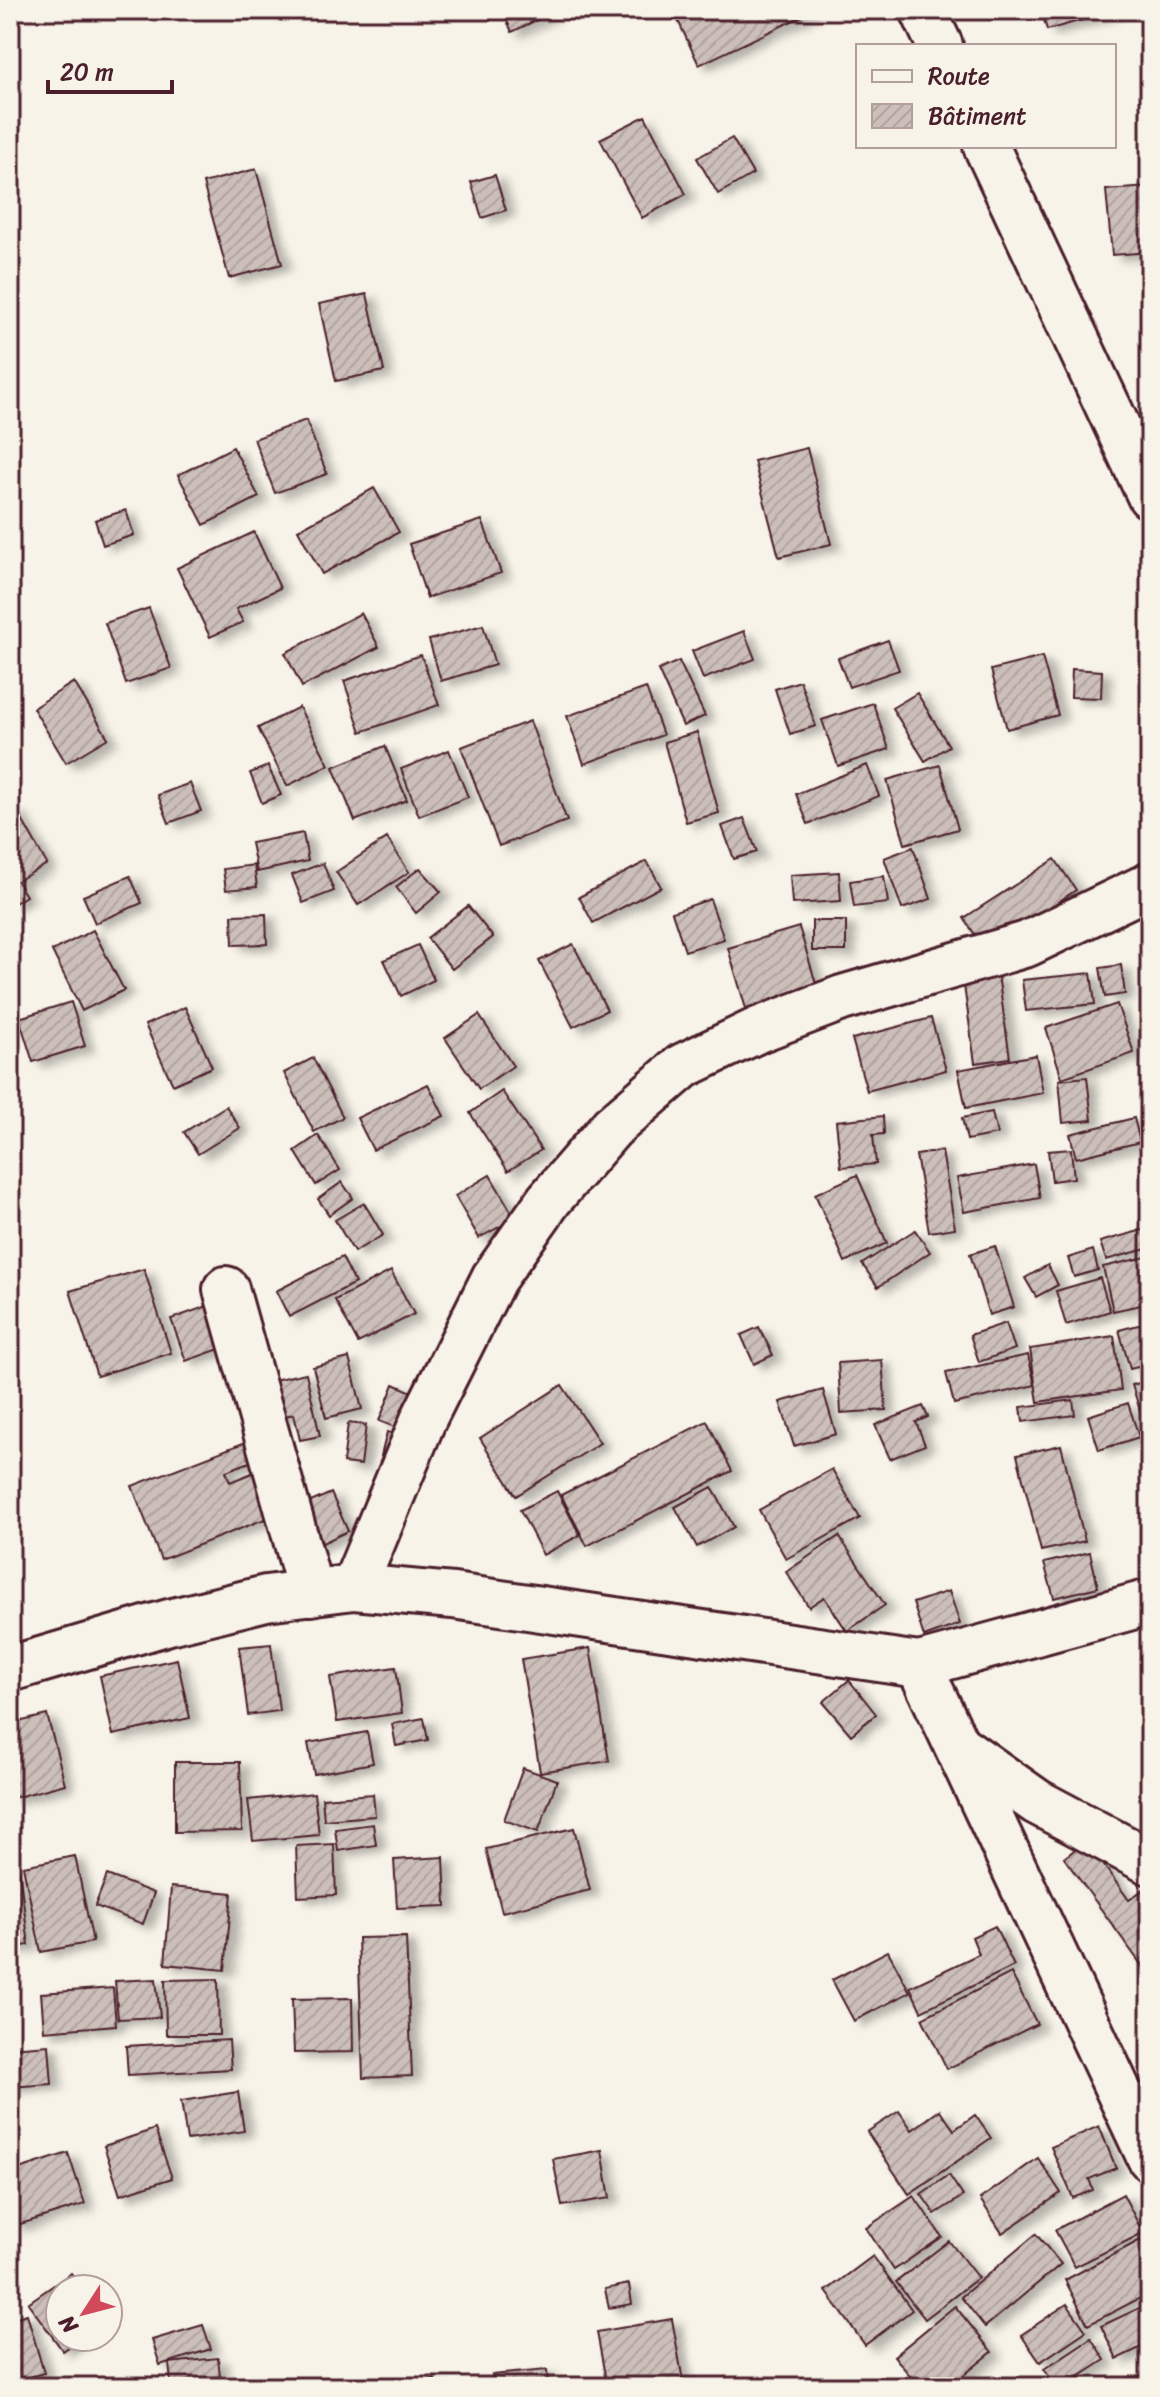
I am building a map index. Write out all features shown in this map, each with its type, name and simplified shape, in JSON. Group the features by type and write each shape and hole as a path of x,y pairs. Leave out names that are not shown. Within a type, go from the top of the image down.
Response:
{"street":[{"path":"923,10 939,44"},
{"path":"987,148 1150,496"},
{"path":"354,1587 424,1418 494,1278 549,1200 612,1127 683,1066 758,1030 842,998 1027,944 1150,885"},
{"path":"226,1289 311,1593"},
{"path":"10,1669 169,1622 266,1598 354,1587 453,1596 919,1665 1150,1602"},
{"path":"919,1665 1150,2158"},
{"path":"957,1746 1037,1802 1150,1862"}],"building":[{"path":"502,10 549,10 551,13 512,32"},
{"path":"673,10 815,10 699,65"},
{"path":"1041,10 1118,10 1047,30"},
{"path":"645,116 686,194 642,218 600,139"},
{"path":"732,138 753,174 718,194 697,158"},
{"path":"256,169 282,264 229,278 203,183"},
{"path":"495,175 506,210 482,218 471,182"},
{"path":"1150,187 1150,252 1112,255 1106,190"},
{"path":"367,294 384,371 336,381 319,304"},
{"path":"306,420 327,474 275,493 254,439"},
{"path":"233,447 259,497 204,525 178,475"},
{"path":"807,448 831,544 779,557 754,461"},
{"path":"374,488 399,532 322,574 298,530"},
{"path":"126,510 134,535 103,545 95,520"},
{"path":"482,520 501,573 427,598 409,544"},
{"path":"254,532 280,588 236,609 243,622 210,637 177,568"},
{"path":"149,608 171,668 126,684 105,623"},
{"path":"361,613 379,647 302,687 285,653"},
{"path":"483,625 495,665 441,681 429,640"},
{"path":"744,631 755,659 703,679 692,651"},
{"path":"888,640 899,670 849,687 838,658"},
{"path":"421,655 439,705 361,732 344,681"},
{"path":"1042,657 1058,715 1007,729 991,670"},
{"path":"679,661 705,716 683,726 658,670"},
{"path":"1072,669 1102,671 1101,698 1071,697"},
{"path":"800,681 816,726 790,734 775,689"},
{"path":"74,682 108,738 66,763 33,708"},
{"path":"646,688 663,735 584,764 567,716"},
{"path":"917,693 949,746 925,761 892,708"},
{"path":"873,703 889,749 838,766 822,720"},
{"path":"299,707 329,765 287,786 258,728"},
{"path":"530,721 567,821 499,846 461,747"},
{"path":"697,732 719,813 686,822 664,742"},
{"path":"385,746 407,800 355,821 333,767"},
{"path":"449,750 468,797 419,816 401,769"},
{"path":"867,765 879,796 808,824 796,794"},
{"path":"940,765 958,829 905,844 887,780"},
{"path":"268,766 281,795 262,803 250,773"},
{"path":"190,783 201,811 169,823 158,795"},
{"path":"16,809 47,864 17,881 26,896 10,906 10,813"},
{"path":"744,818 757,852 734,859 722,826"},
{"path":"303,833 308,861 257,872 251,843"},
{"path":"387,838 409,872 358,905 336,872"},
{"path":"913,847 931,899 902,909 884,858"},
{"path":"1055,859 1076,890 985,950 964,918"},
{"path":"647,861 661,887 593,923 579,897"},
{"path":"323,863 334,891 303,903 292,875"},
{"path":"254,865 257,887 226,890 223,869"},
{"path":"420,868 441,892 416,913 396,887"},
{"path":"839,872 841,901 792,904 790,875"},
{"path":"130,876 142,903 95,923 83,896"},
{"path":"884,876 888,903 854,907 850,881"},
{"path":"710,899 724,939 685,951 672,912"},
{"path":"468,906 493,937 452,969 427,938"},
{"path":"266,914 267,944 233,945 232,915"},
{"path":"812,921 846,921 846,951 812,951"},
{"path":"799,927 820,997 749,1019 728,948"},
{"path":"93,930 124,990 82,1011 52,951"},
{"path":"573,944 607,1010 573,1027 539,961"},
{"path":"418,945 434,980 401,996 384,960"},
{"path":"1121,965 1125,994 1105,997 1100,968"},
{"path":"1091,973 1095,1004 1026,1011 1022,980"},
{"path":"998,975 1010,1058 975,1063 963,979"},
{"path":"71,1002 85,1046 33,1062 19,1018"},
{"path":"1117,1004 1134,1053 1062,1078 1046,1028"},
{"path":"185,1007 212,1067 173,1085 145,1025"},
{"path":"479,1015 513,1066 479,1089 445,1038"},
{"path":"931,1018 946,1070 867,1091 852,1039"},
{"path":"1036,1055 1043,1093 966,1108 958,1070"},
{"path":"313,1058 343,1117 314,1132 284,1073"},
{"path":"1087,1077 1092,1120 1063,1123 1059,1080"},
{"path":"428,1084 444,1116 373,1150 357,1118"},
{"path":"502,1091 541,1150 508,1171 470,1113"},
{"path":"226,1106 240,1128 198,1154 184,1132"},
{"path":"992,1112 997,1134 967,1140 962,1118"},
{"path":"883,1116 884,1134 873,1135 876,1164 841,1167 836,1121"},
{"path":"1134,1118 1140,1142 1076,1158 1070,1134"},
{"path":"318,1135 340,1170 316,1185 295,1151"},
{"path":"1071,1149 1074,1178 1052,1181 1048,1151"},
{"path":"942,1151 955,1228 929,1232 916,1155"},
{"path":"1034,1164 1040,1198 964,1212 957,1178"},
{"path":"490,1175 515,1218 479,1238 455,1196"},
{"path":"857,1175 887,1243 845,1262 815,1194"},
{"path":"342,1182 353,1198 329,1215 318,1199"},
{"path":"364,1203 383,1235 354,1252 335,1220"},
{"path":"1150,1228 1150,1248 1106,1260 1100,1242"},
{"path":"915,1230 930,1252 878,1287 862,1264"},
{"path":"995,1246 1014,1307 989,1315 970,1254"},
{"path":"1093,1250 1098,1270 1074,1277 1068,1258"},
{"path":"1150,1256 1150,1303 1113,1311 1103,1267"},
{"path":"342,1257 355,1283 289,1317 276,1291"},
{"path":"1048,1265 1058,1285 1036,1297 1025,1278"},
{"path":"144,1269 171,1353 97,1376 70,1291"},
{"path":"391,1271 414,1314 358,1343 335,1300"},
{"path":"1100,1278 1110,1311 1066,1325 1056,1291"},
{"path":"213,1304 228,1346 186,1361 171,1319"},
{"path":"1150,1322 1150,1364 1130,1369 1119,1330"},
{"path":"1006,1323 1015,1349 979,1362 970,1335"},
{"path":"759,1327 773,1355 754,1364 741,1335"},
{"path":"1114,1336 1121,1390 1038,1402 1030,1349"},
{"path":"1028,1355 1035,1385 954,1404 946,1373"},
{"path":"349,1358 362,1409 326,1418 313,1367"},
{"path":"882,1360 886,1410 841,1413 838,1363"},
{"path":"306,1373 320,1436 300,1440 294,1414 272,1419 264,1382"},
{"path":"1150,1380 1150,1414 1142,1417 1132,1385"},
{"path":"394,1384 412,1392 397,1428 379,1421"},
{"path":"562,1385 600,1443 516,1496 480,1438"},
{"path":"823,1390 836,1434 794,1446 780,1402"},
{"path":"1073,1400 1075,1415 1023,1422 1021,1407"},
{"path":"1128,1403 1139,1437 1099,1450 1088,1416"},
{"path":"923,1406 928,1417 916,1422 925,1445 890,1459 875,1425"},
{"path":"707,1421 732,1471 587,1546 561,1495"},
{"path":"348,1423 366,1425 361,1465 343,1463"},
{"path":"387,1432 407,1437 401,1461 381,1456"},
{"path":"251,1440 258,1459 226,1471 230,1482 262,1469 280,1513 161,1560 132,1486"},
{"path":"1061,1445 1085,1541 1041,1551 1017,1455"},
{"path":"832,1469 860,1518 786,1559 759,1510"},
{"path":"712,1487 734,1527 697,1547 675,1507"},
{"path":"557,1491 580,1535 543,1555 520,1510"},
{"path":"331,1493 348,1531 314,1547 297,1508"},
{"path":"839,1536 885,1605 847,1631 824,1597 809,1607 786,1572"},
{"path":"1090,1552 1098,1587 1054,1598 1044,1563"},
{"path":"949,1591 960,1624 924,1637 913,1603"},
{"path":"271,1644 279,1711 248,1715 239,1647"},
{"path":"590,1648 609,1761 540,1772 521,1659"},
{"path":"177,1659 190,1718 113,1735 100,1676"},
{"path":"396,1667 402,1713 337,1722 330,1677"},
{"path":"849,1680 876,1714 851,1735 823,1702"},
{"path":"47,1715 65,1784 10,1799 10,1724"},
{"path":"424,1718 428,1740 396,1746 392,1724"},
{"path":"367,1732 373,1763 314,1774 308,1743"},
{"path":"175,1762 240,1762 242,1831 175,1832"},
{"path":"523,1768 557,1780 538,1832 504,1820"},
{"path":"314,1793 319,1835 253,1841 248,1800"},
{"path":"373,1794 375,1816 324,1820 322,1798"},
{"path":"373,1824 376,1845 338,1851 335,1829"},
{"path":"574,1828 590,1890 502,1912 486,1849"},
{"path":"1086,1841 1129,1900 1150,1884 1148,1974 1064,1858"},
{"path":"334,1844 336,1895 298,1897 296,1846"},
{"path":"75,1856 93,1942 41,1952 23,1866"},
{"path":"444,1857 446,1906 397,1908 394,1860"},
{"path":"19,1871 29,1945 10,1948 10,1872"},
{"path":"107,1875 154,1893 143,1924 95,1906"},
{"path":"171,1887 232,1893 225,1970 165,1964"},
{"path":"995,1926 1014,1966 921,2011 910,1987 979,1954 972,1937"},
{"path":"406,1937 412,2076 363,2078 358,1938"},
{"path":"888,1951 910,1992 854,2021 832,1980"},
{"path":"1011,1973 1037,2024 947,2069 922,2018"},
{"path":"156,1979 160,2017 118,2019 115,1981"},
{"path":"218,1979 219,2035 166,2035 165,1980"},
{"path":"113,1988 116,2025 44,2031 41,1993"},
{"path":"352,1998 353,2052 294,2053 292,1999"},
{"path":"229,2040 231,2069 128,2075 126,2046"},
{"path":"49,2045 52,2084 10,2087 10,2048"},
{"path":"238,2092 244,2131 187,2140 181,2101"},
{"path":"940,2110 954,2130 975,2115 991,2138 909,2194 867,2132 899,2111 912,2130"},
{"path":"1099,2126 1116,2168 1089,2179 1093,2190 1073,2198 1051,2147"},
{"path":"155,2129 172,2178 120,2195 104,2146"},
{"path":"602,2150 610,2198 562,2206 553,2159"},
{"path":"68,2153 85,2204 14,2226 10,2213 10,2172"},
{"path":"1038,2158 1061,2193 1002,2233 980,2199"},
{"path":"949,2175 963,2196 935,2214 921,2194"},
{"path":"1123,2194 1143,2233 1075,2267 1055,2230"},
{"path":"914,2196 942,2237 894,2270 866,2228"},
{"path":"1036,2234 1061,2264 985,2327 961,2297"},
{"path":"1150,2235 1150,2293 1088,2325 1065,2280"},
{"path":"949,2241 978,2278 925,2319 896,2282"},
{"path":"873,2256 912,2310 865,2345 826,2291"},
{"path":"629,2284 632,2304 609,2308 605,2289"},
{"path":"44,2292 44,2325 28,2303"},
{"path":"1150,2303 1150,2343 1117,2359 1101,2326"},
{"path":"1067,2304 1086,2331 1040,2362 1021,2335"},
{"path":"955,2306 992,2352 949,2387 919,2387 894,2356"},
{"path":"27,2314 44,2373 10,2382 10,2319"},
{"path":"672,2319 684,2387 607,2387 597,2332"},
{"path":"203,2325 211,2349 160,2365 152,2340"},
{"path":"1091,2338 1105,2360 1063,2387 1056,2387 1044,2369"},
{"path":"218,2358 220,2377 171,2383 169,2363"},
{"path":"547,2370 548,2387 494,2387 492,2375"},
{"path":"435,2379 436,2387 380,2387"}]}
